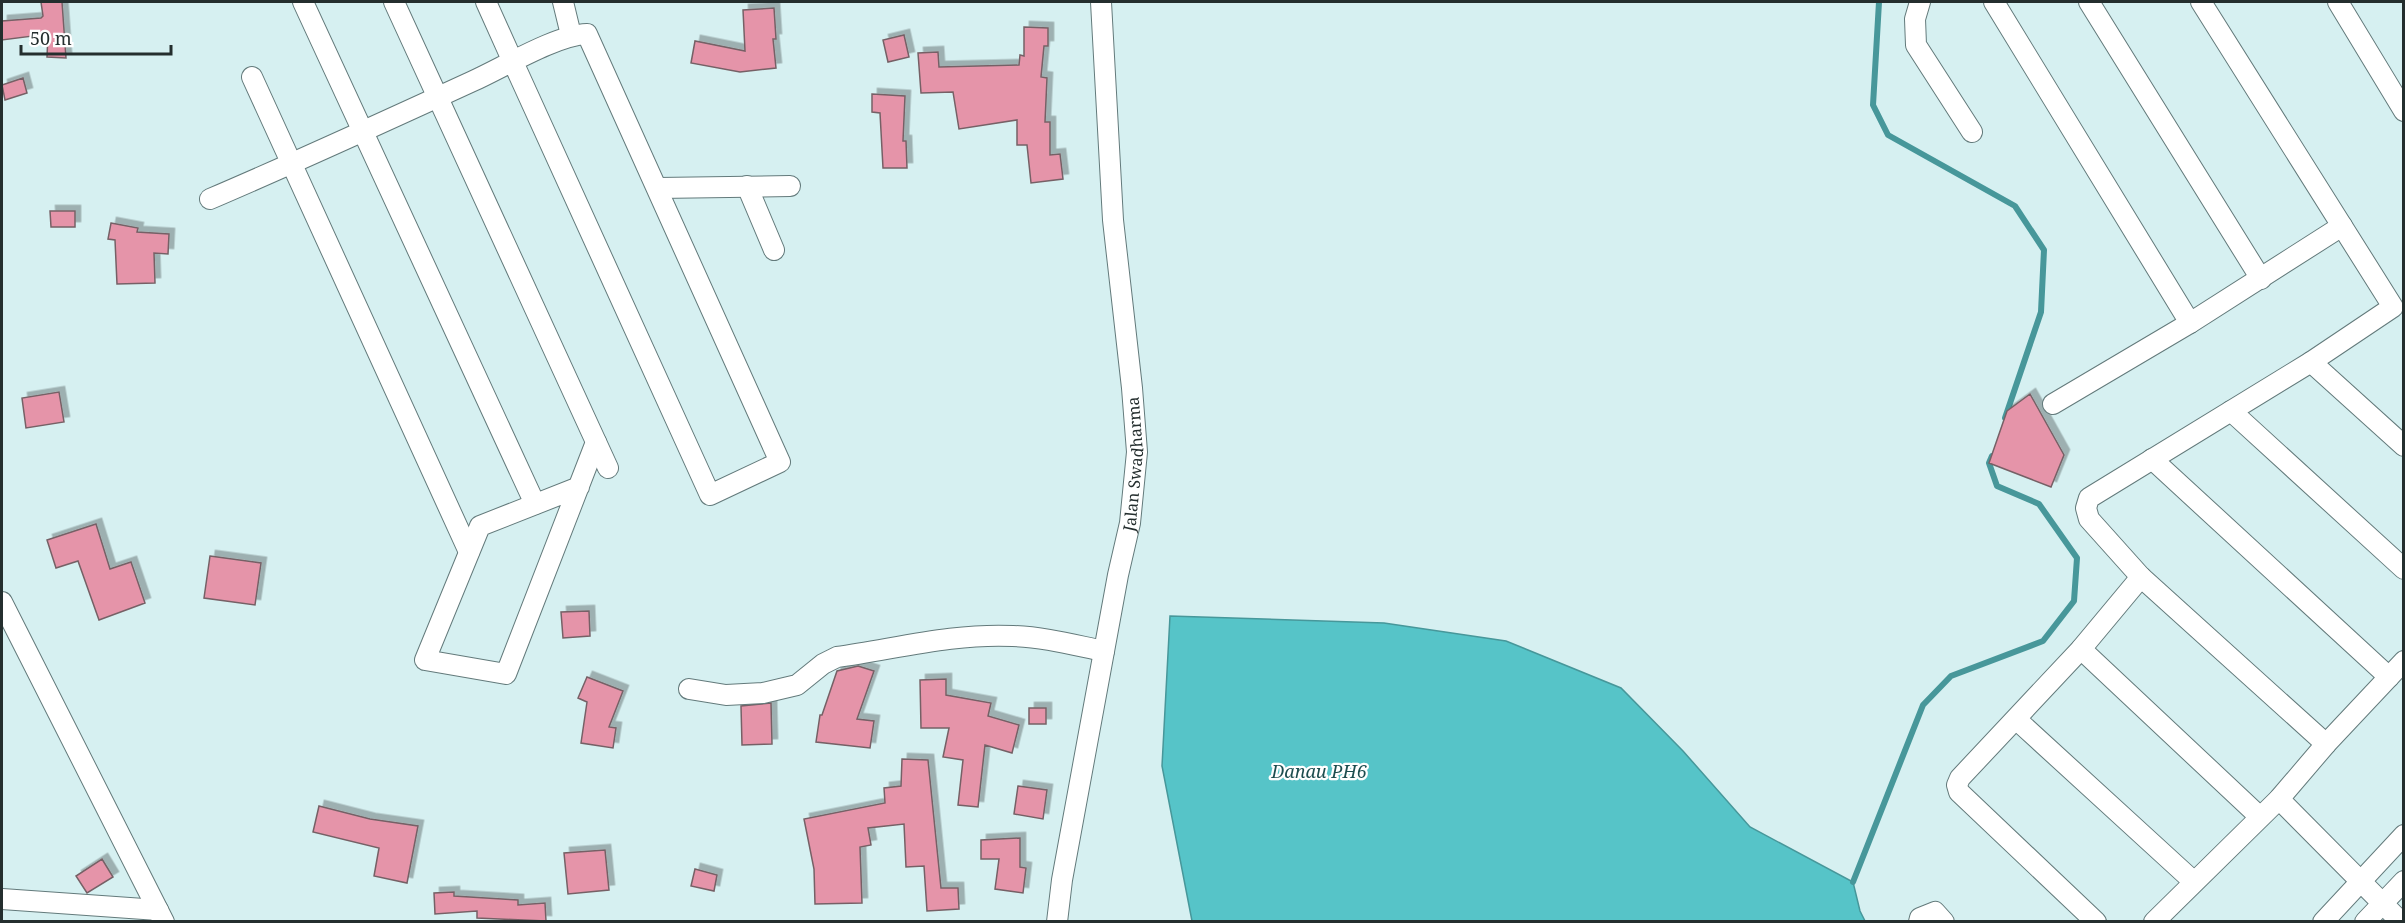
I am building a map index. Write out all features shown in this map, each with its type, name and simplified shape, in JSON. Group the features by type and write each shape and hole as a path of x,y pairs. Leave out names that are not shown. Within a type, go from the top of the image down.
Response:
{"street":[{"path":"303,2 535,504"},
{"path":"394,2 608,468"},
{"path":"210,199 291,165 363,131 438,97 513,62 571,35 587,34 780,462 710,495 513,62 486,2"},
{"path":"563,2 571,35"},
{"name":"Jalan Swadharma","path":"1057,921 1062,880 1104,651 1130,523 1137,452 1113,220 1101,2"},
{"path":"1920,2 1915,19 1916,45 1972,132"},
{"path":"1994,2 2190,323"},
{"path":"2089,2 2261,279"},
{"path":"2201,2 2398,312 2311,362 2089,498 2086,508 2089,519 2141,576 2326,744"},
{"path":"2338,2 2398,90 2403,111"},
{"path":"252,77 469,552"},
{"path":"747,186 774,250"},
{"path":"658,188 790,186"},
{"path":"2053,404 2190,323 2342,226"},
{"path":"2311,362 2403,446"},
{"path":"2231,411 2403,569"},
{"path":"579,487 480,526 425,660 506,674 579,487 596,442"},
{"path":"2152,459 2389,676"},
{"path":"2096,921 1959,792 1956,785 2081,649 2141,576"},
{"path":"2,602 161,916"},
{"path":"689,689 726,695 764,693 797,685 823,664 837,657 955,638 1010,635 1033,637 1104,651"},
{"path":"2081,649 2260,817"},
{"path":"2154,921 2279,799 2326,744 2403,661"},
{"path":"2017,720 2193,881"},
{"path":"2279,799 2401,921"},
{"path":"2323,921 2403,835"},
{"path":"2365,921 2403,881"},
{"path":"2,899 161,916"},
{"path":"1919,921 1920,918 1935,912 1944,921"}],"water":[{"name":"Danau PH6","path":"1170,616 1384,623 1506,641 1621,688 1683,751 1750,827 1853,882 1860,911 1865,921 1192,921 1162,766"}],"building":[{"path":"41,2 62,2 66,58 47,57 48,34 2,40 2,21 41,18 43,16"},
{"path":"774,8 776,39 773,39 776,68 740,72 691,63 695,41 745,51 743,10"},
{"path":"1024,27 1048,28 1048,46 1044,46 1041,77 1047,78 1045,122 1050,122 1050,155 1060,154 1063,179 1031,183 1027,145 1017,145 1017,120 959,129 953,92 921,93 918,53 938,52 939,67 1019,65 1020,55 1024,56"},
{"path":"904,35 909,57 888,62 883,40"},
{"path":"23,78 27,93 5,100 2,85"},
{"path":"872,94 905,96 903,141 906,141 907,168 883,168 880,113 872,112"},
{"path":"50,211 75,211 75,227 51,227"},
{"path":"111,223 138,228 137,232 169,234 168,254 154,253 155,283 117,284 115,240 108,239"},
{"path":"59,392 64,422 26,428 22,398"},
{"path":"2030,394 2064,455 2051,487 1989,463 2007,411"},
{"path":"96,524 110,569 131,562 145,603 99,620 78,561 56,568 47,540"},
{"path":"210,556 261,563 255,605 204,598"},
{"path":"589,611 590,636 563,638 561,612"},
{"path":"858,666 874,671 857,719 874,721 870,748 816,742 820,715 822,715 837,671"},
{"path":"587,677 623,691 609,727 616,728 613,748 581,743 587,702 578,698"},
{"path":"946,679 946,695 991,703 988,716 1019,725 1012,753 985,745 978,807 958,805 963,760 943,757 949,728 921,728 920,680"},
{"path":"771,703 772,744 742,745 741,706"},
{"path":"1029,708 1046,708 1046,724 1029,724"},
{"path":"902,759 928,760 941,888 958,888 959,909 927,911 924,866 906,867 904,824 868,828 871,845 860,847 862,903 815,904 814,869 804,819 885,803 884,788 901,786"},
{"path":"1018,786 1047,790 1043,819 1014,814"},
{"path":"319,806 370,819 418,826 407,883 374,876 379,848 313,832"},
{"path":"1020,838 1020,867 1026,868 1023,893 995,889 999,859 981,859 981,840"},
{"path":"605,850 609,890 568,894 564,853"},
{"path":"102,859 113,877 87,893 76,876"},
{"path":"695,869 717,875 714,891 691,886"},
{"path":"454,892 454,896 518,900 518,905 545,903 546,921 477,918 477,911 435,914 434,893"}],"waterway":[{"path":"1879,2 1873,105 1888,135 2015,206 2044,250 2041,312 2005,418"},
{"path":"1853,882 1923,705 1951,676 2043,641 2074,601 2077,558 2039,504 1997,486 1989,463 1992,456"}]}
